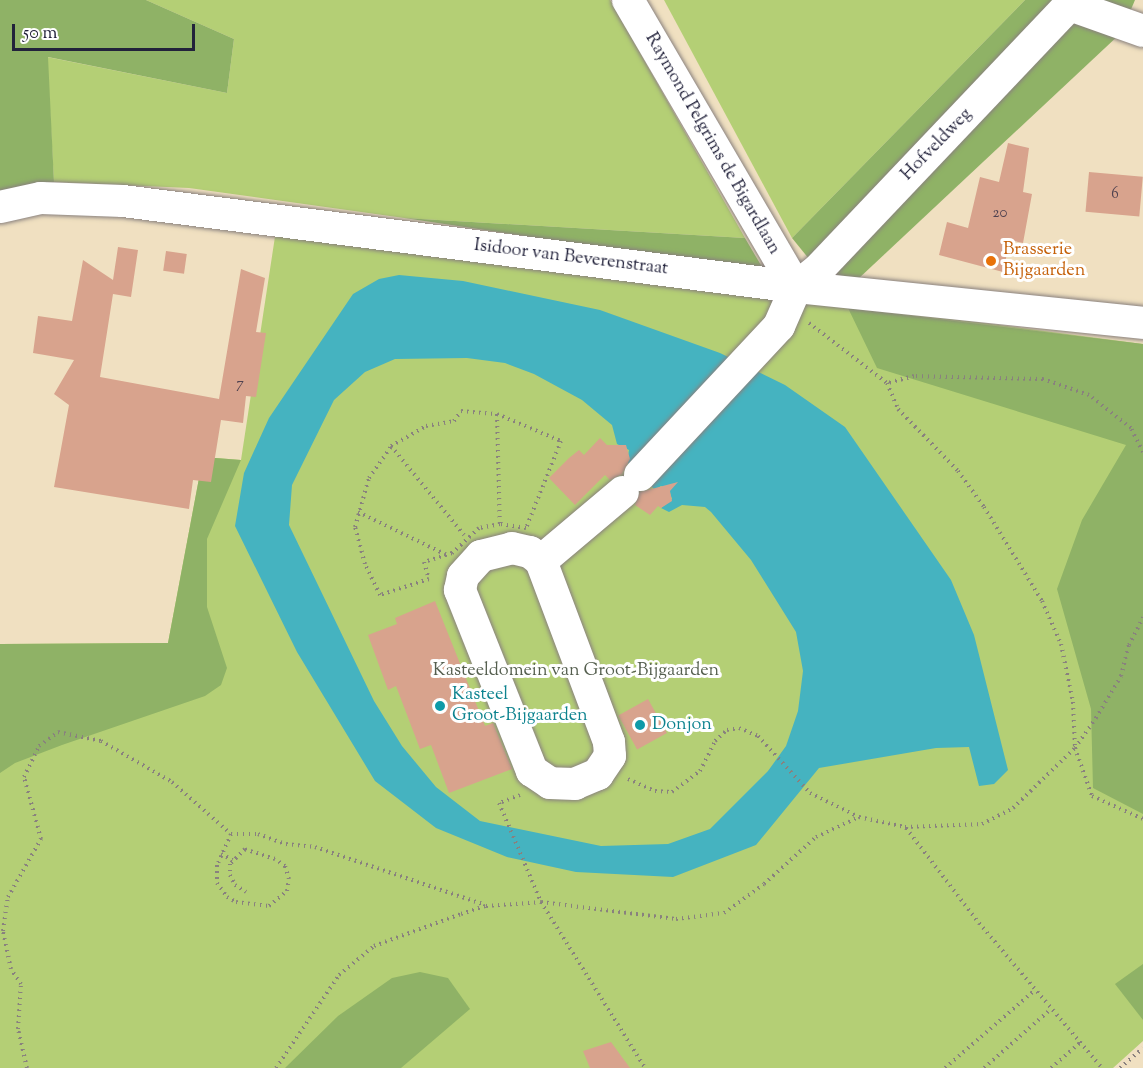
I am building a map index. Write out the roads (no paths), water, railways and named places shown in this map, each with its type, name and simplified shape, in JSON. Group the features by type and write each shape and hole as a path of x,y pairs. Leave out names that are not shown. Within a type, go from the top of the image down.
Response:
{"street":[{"name":"Raymond Pelgrims de Bigardlaan","path":"628,0 792,296"},
{"name":"Hofveldweg","path":"792,296 1072,3"},
{"path":"1072,3 1143,31"},
{"name":"Isidoor van Beverenstraat","path":"0,207 41,198 123,201 792,296 1143,323"},
{"path":"541,561 631,484 779,326 792,296"},
{"path":"487,542 530,552 541,561 609,742 610,756 598,774 575,784 550,783 532,771 460,590 464,576 487,542"}],"water":[{"path":"399,275 463,281 600,310 720,353 785,385 845,427 951,580 974,635 1008,770 994,784 979,786 969,747 936,748 819,768 756,845 673,877 576,872 507,857 436,828 375,781 297,652 235,526 244,473 269,418 353,294 379,279","holes":["467,358 505,363 534,374 582,400 612,425 617,444 629,450 627,462 655,490 661,486 669,490 672,499 661,508 669,512 682,505 705,507 711,512 751,560 796,632 803,671 798,711 786,746 768,771 710,829 668,844 601,846 480,821 436,787 402,746 374,701 289,525 292,485 334,400 365,372 395,359"]}],"place":[{"name":"Brasserie Bijgaarden","path":"991,261"},
{"name":"Kasteel Groot-Bijgaarden","path":"440,706"},
{"name":"Donjon","path":"640,725"}],"park label":[{"name":"Kasteeldomein van Groot-Bijgaarden","path":"576,671"}]}
